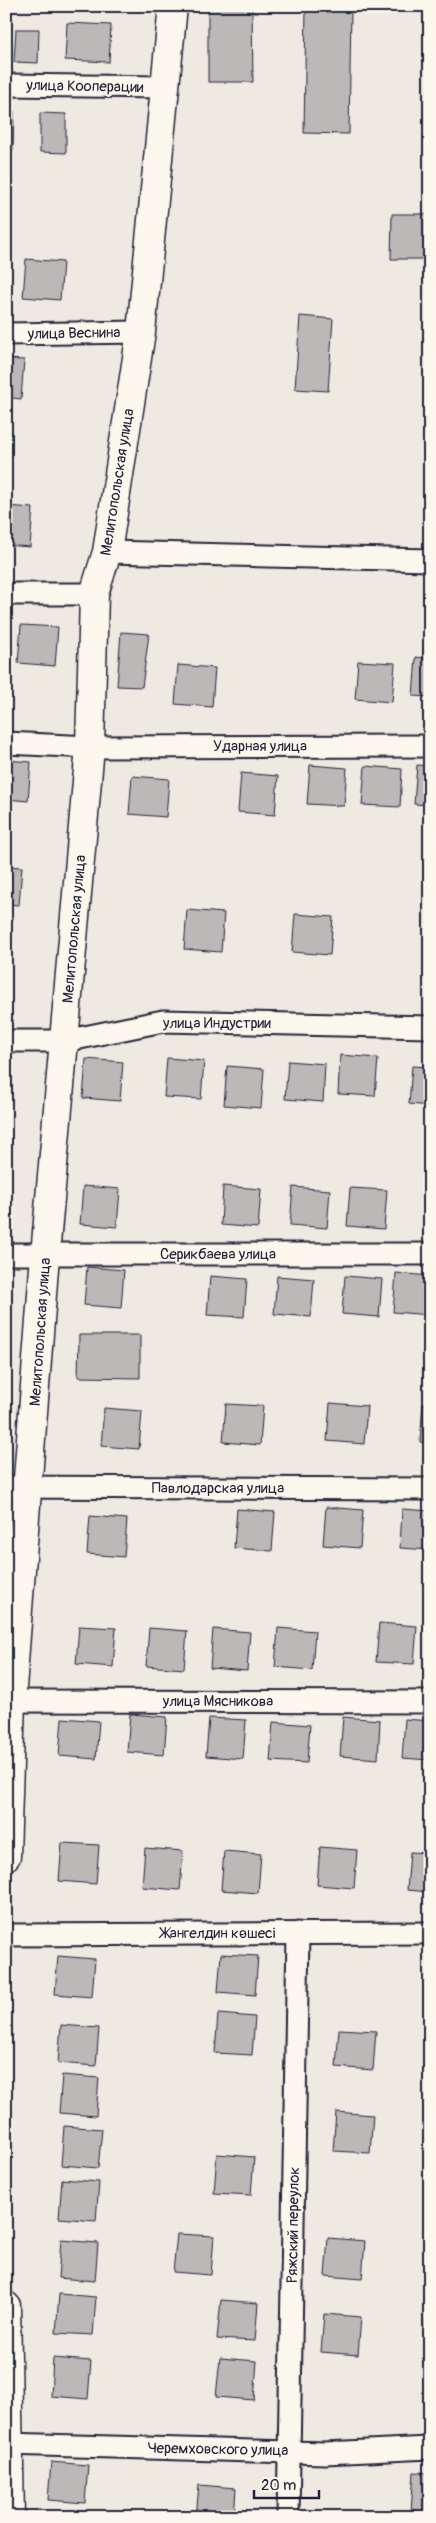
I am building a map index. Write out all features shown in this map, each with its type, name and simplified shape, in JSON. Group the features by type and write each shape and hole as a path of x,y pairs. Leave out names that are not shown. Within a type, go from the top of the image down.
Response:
{"street":[{"name":"Мелитопольская улица","path":"6,1856 9,1701 17,1487 45,1255 65,1041 90,747 94,594 107,552 141,332 173,6"},
{"name":"улица Кооперации","path":"6,85 164,86"},
{"name":"улица Веснина","path":"6,334 141,332"},
{"path":"107,552 430,560"},
{"path":"6,594 94,594"},
{"name":"Ударная улица","path":"6,743 90,747 430,746"},
{"name":"улица Индустрии","path":"6,1041 65,1041 163,1021 430,1026"},
{"name":"Серикбаева улица","path":"6,1254 430,1254"},
{"name":"Павлодарская улица","path":"17,1487 430,1489"},
{"name":"улица Мясникова","path":"9,1701 430,1702"},
{"name":"Жангелдин көшесі","path":"6,1935 298,1932 430,1933"},
{"name":"Ряжский переулок","path":"288,2517 298,1932"},
{"path":"6,2306 10,2517"},
{"name":"Черемховского улица","path":"8,2444 325,2453 430,2448"}],"building":[{"path":"306,8 351,9 349,134 304,133"},
{"path":"208,9 252,9 253,82 208,82"},
{"path":"67,23 111,25 109,62 65,60"},
{"path":"16,29 39,29 38,63 14,62"},
{"path":"6,111 14,111 13,151 6,151"},
{"path":"40,113 66,114 66,153 40,152"},
{"path":"392,214 430,214 430,259 391,259"},
{"path":"6,256 10,257 7,295 6,295"},
{"path":"26,259 63,262 60,300 23,297"},
{"path":"300,316 333,319 328,391 295,389"},
{"path":"6,359 24,360 21,399 6,397"},
{"path":"6,506 33,508 30,547 6,545"},
{"path":"21,625 58,627 55,666 18,663"},
{"path":"121,632 149,634 142,687 117,686"},
{"path":"416,657 430,659 430,697 413,696"},
{"path":"358,661 395,663 392,702 355,699"},
{"path":"178,665 215,668 212,707 175,704"},
{"path":"6,760 31,762 28,801 6,799"},
{"path":"310,765 347,768 344,806 307,804"},
{"path":"417,765 430,766 430,805 414,804"},
{"path":"365,766 402,769 400,807 362,805"},
{"path":"241,773 278,776 275,815 238,812"},
{"path":"132,776 169,779 166,817 129,814"},
{"path":"6,866 22,867 19,905 6,904"},
{"path":"187,910 224,913 221,952 184,949"},
{"path":"295,914 333,917 330,955 292,952"},
{"path":"340,1055 378,1058 375,1096 338,1094"},
{"path":"167,1058 204,1061 201,1099 164,1097"},
{"path":"86,1059 123,1062 120,1101 83,1098"},
{"path":"288,1061 325,1064 323,1102 285,1099"},
{"path":"227,1066 264,1069 261,1108 224,1105"},
{"path":"412,1066 430,1067 430,1106 409,1104"},
{"path":"83,1186 120,1189 117,1227 80,1224"},
{"path":"223,1186 261,1189 258,1228 221,1225"},
{"path":"293,1187 330,1190 327,1228 290,1225"},
{"path":"350,1188 387,1190 384,1229 347,1226"},
{"path":"87,1267 124,1270 121,1308 84,1305"},
{"path":"396,1273 430,1276 430,1315 393,1312"},
{"path":"210,1276 247,1279 244,1317 207,1315"},
{"path":"277,1276 314,1279 311,1317 274,1314"},
{"path":"345,1276 382,1279 379,1317 342,1314"},
{"path":"79,1335 140,1335 140,1378 78,1377"},
{"path":"330,1403 367,1406 364,1444 327,1441"},
{"path":"226,1404 263,1406 260,1445 223,1442"},
{"path":"423,1404 430,1404 430,1443 420,1442"},
{"path":"104,1408 142,1411 139,1449 101,1446"},
{"path":"326,1507 363,1510 360,1548 323,1545"},
{"path":"237,1509 275,1512 272,1551 234,1548"},
{"path":"402,1509 430,1511 430,1550 400,1548"},
{"path":"90,1516 127,1519 124,1557 87,1554"},
{"path":"379,1623 417,1626 414,1664 376,1662"},
{"path":"79,1626 116,1628 113,1667 76,1664"},
{"path":"149,1628 187,1631 184,1669 146,1666"},
{"path":"278,1628 315,1631 312,1670 275,1667"},
{"path":"213,1629 250,1632 247,1671 210,1668"},
{"path":"130,1714 167,1717 164,1755 127,1752"},
{"path":"343,1717 380,1720 378,1759 340,1756"},
{"path":"62,1718 99,1721 96,1759 59,1756"},
{"path":"209,1718 246,1720 243,1759 206,1756"},
{"path":"405,1719 430,1721 430,1760 402,1758"},
{"path":"273,1722 310,1725 307,1763 270,1761"},
{"path":"62,1843 99,1845 96,1884 59,1881"},
{"path":"320,1847 357,1850 354,1888 317,1885"},
{"path":"145,1848 183,1851 180,1890 142,1887"},
{"path":"224,1851 261,1854 258,1893 221,1890"},
{"path":"410,1852 430,1853 430,1892 407,1890"},
{"path":"221,1954 258,1956 255,1995 218,1992"},
{"path":"58,1956 95,1959 92,1997 55,1994"},
{"path":"218,2014 255,2017 252,2055 215,2053"},
{"path":"61,2025 99,2028 96,2066 58,2063"},
{"path":"339,2029 376,2031 373,2070 336,2067"},
{"path":"62,2075 99,2078 96,2116 59,2113"},
{"path":"336,2112 373,2115 370,2153 333,2151"},
{"path":"64,2126 102,2129 98,2168 61,2165"},
{"path":"217,2154 254,2157 251,2195 214,2193"},
{"path":"62,2179 99,2182 96,2221 59,2218"},
{"path":"177,2234 214,2236 211,2275 173,2272"},
{"path":"328,2238 365,2241 362,2279 325,2276"},
{"path":"61,2240 98,2243 95,2281 58,2278"},
{"path":"59,2294 96,2297 93,2335 56,2333"},
{"path":"427,2298 430,2298 430,2337 424,2336"},
{"path":"221,2300 258,2303 255,2341 217,2339"},
{"path":"324,2314 361,2317 358,2355 321,2352"},
{"path":"53,2358 91,2361 88,2399 51,2396"},
{"path":"220,2358 257,2361 254,2400 216,2397"},
{"path":"51,2462 88,2465 85,2503 48,2500"},
{"path":"414,2472 430,2473 430,2512 411,2511"},
{"path":"199,2485 236,2488 234,2517 196,2517"}]}
